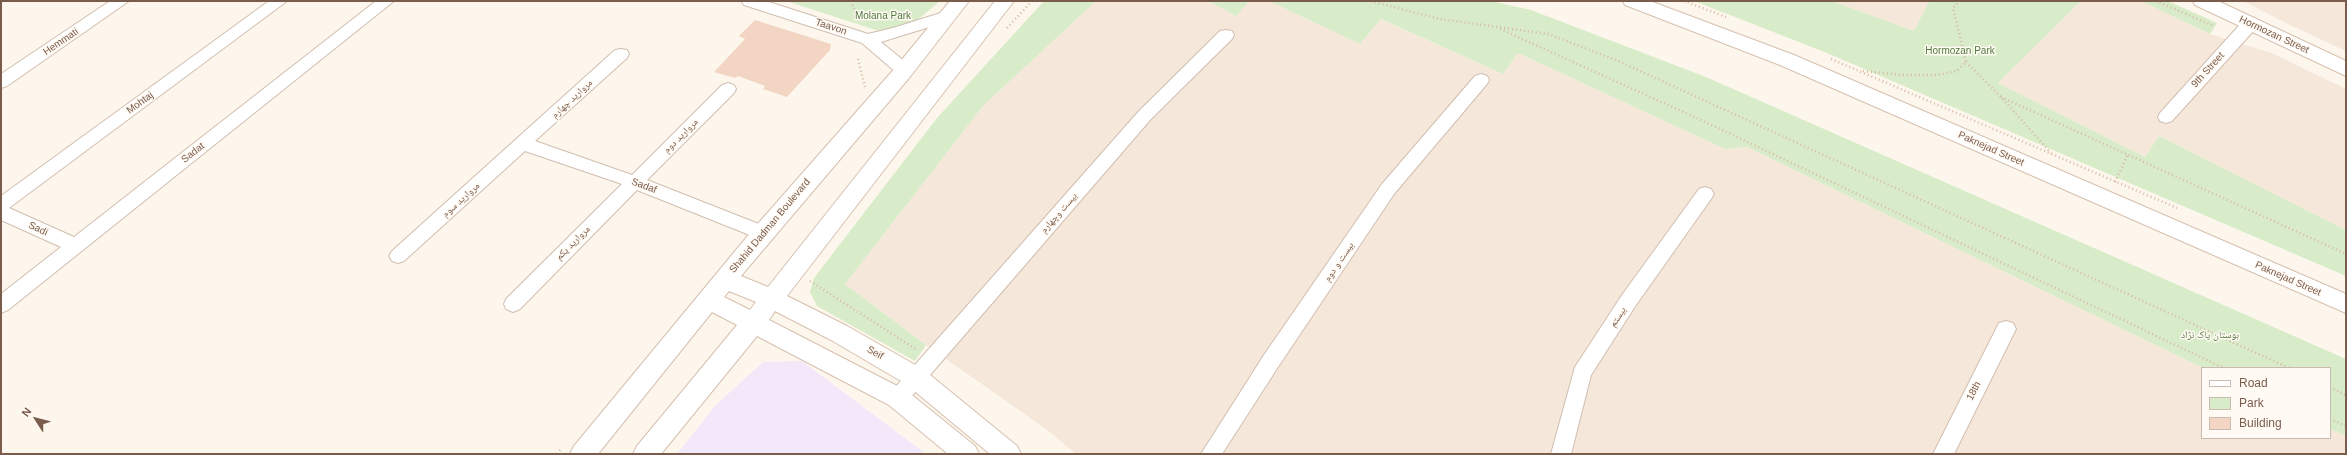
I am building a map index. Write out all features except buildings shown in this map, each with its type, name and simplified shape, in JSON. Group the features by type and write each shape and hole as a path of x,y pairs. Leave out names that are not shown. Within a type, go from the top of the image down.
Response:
{"main road":[{"path":"646,454 754,322 934,89 1005,1"},
{"name":"Paknejad Street","path":"1632,1 1787,60 2346,304"},
{"name":"Hormozan Street","path":"2202,1 2245,29 2346,69"},
{"name":"Shahid Dadman Boulevard","path":"583,454 710,300 763,233 904,70 953,8"},
{"name":"Seif","path":"726,280 772,299 839,332 915,377 1008,454"},
{"path":"710,300 898,398 966,454"}],"street":[{"name":"Hemmati","path":"1,82 121,1"},
{"name":"Mohtaj","path":"1,205 279,1"},
{"name":"Sadat","path":"1,305 386,1"},
{"name":"Taavon","path":"748,1 864,32 904,70"},
{"path":"864,32 896,33 953,8"},
{"name":"9th Street","path":"2166,117 2245,29"},
{"name":"بیست وچهارم","path":"898,398 1145,115 1226,35"},
{"name":"مروارید چهارم","path":"524,144 621,54"},
{"name":"بیست و دوم","path":"1211,454 1271,361 1388,189 1481,80"},
{"name":"مروارید دوم","path":"634,182 728,89"},
{"name":"Sadaf","path":"524,144 634,182 763,233"},
{"name":"مروارید سوم","path":"398,256 524,144"},
{"name":"مروارید یکم","path":"513,304 634,182"},
{"name":"بیستم","path":"1561,454 1582,373 1629,300 1704,194"},
{"name":"Sadi","path":"1,212 75,246"},
{"name":"18th","path":"1943,454 2006,329"}],"path":[{"path":"851,1 864,32"},
{"path":"1371,1 1440,20 1548,34 1616,60 2287,367"},
{"path":"1960,1 1953,8 1956,29 1966,62 2001,97 2053,155"},
{"path":"2156,1 2205,23 2245,29"},
{"path":"1497,27 1699,119 2222,367"},
{"path":"1861,71 1903,75 1938,75 1957,71 1966,62"},
{"path":"2001,97 2346,254"},
{"path":"2115,182 2128,154"},
{"path":"804,278 831,293 868,320 931,359"},
{"path":"2331,388 2346,395"},
{"path":"2331,418 2346,426"}],"shaded area":[{"path":"1096,1 1209,1 1236,16 1249,1 1269,1 1360,44 1380,19 1503,74 1518,53 1725,149 1747,147 2201,367 2201,439 2331,439 2331,429 2346,436 2346,454 1076,454 1046,429 926,345 845,284 983,106"},
{"path":"1832,1 1929,1 1914,31"},
{"path":"2081,1 2141,1 2210,34 2272,53 2346,89 2346,230 2159,136 2145,157 1998,83"},
{"path":"2243,1 2346,1 2346,51 2290,25"},
{"path":"802,361 926,454 677,454 715,406 763,362"}],"green space":[{"name":"Molana Park","path":"786,1 940,1 913,24 882,32"},
{"path":"1044,1 1096,1 983,106 845,284 926,345 915,361 817,306 810,292 814,278 937,118"},
{"path":"1209,1 1249,1 1236,16"},
{"name":"بوستان پاک نژاد","path":"1269,1 1491,1 1531,10 1706,77 2346,359 2346,436 2331,429 2331,367 2201,367 1747,147 1725,149 1518,53 1503,74 1381,19 1360,44"},
{"name":"Hormozan Park","path":"1694,1 1832,1 1914,31 1929,1 2081,1 1998,83 2145,157 2159,136 2346,230 2346,276 1827,53"},
{"path":"2141,1 2168,1 2217,23 2210,34"}]}
